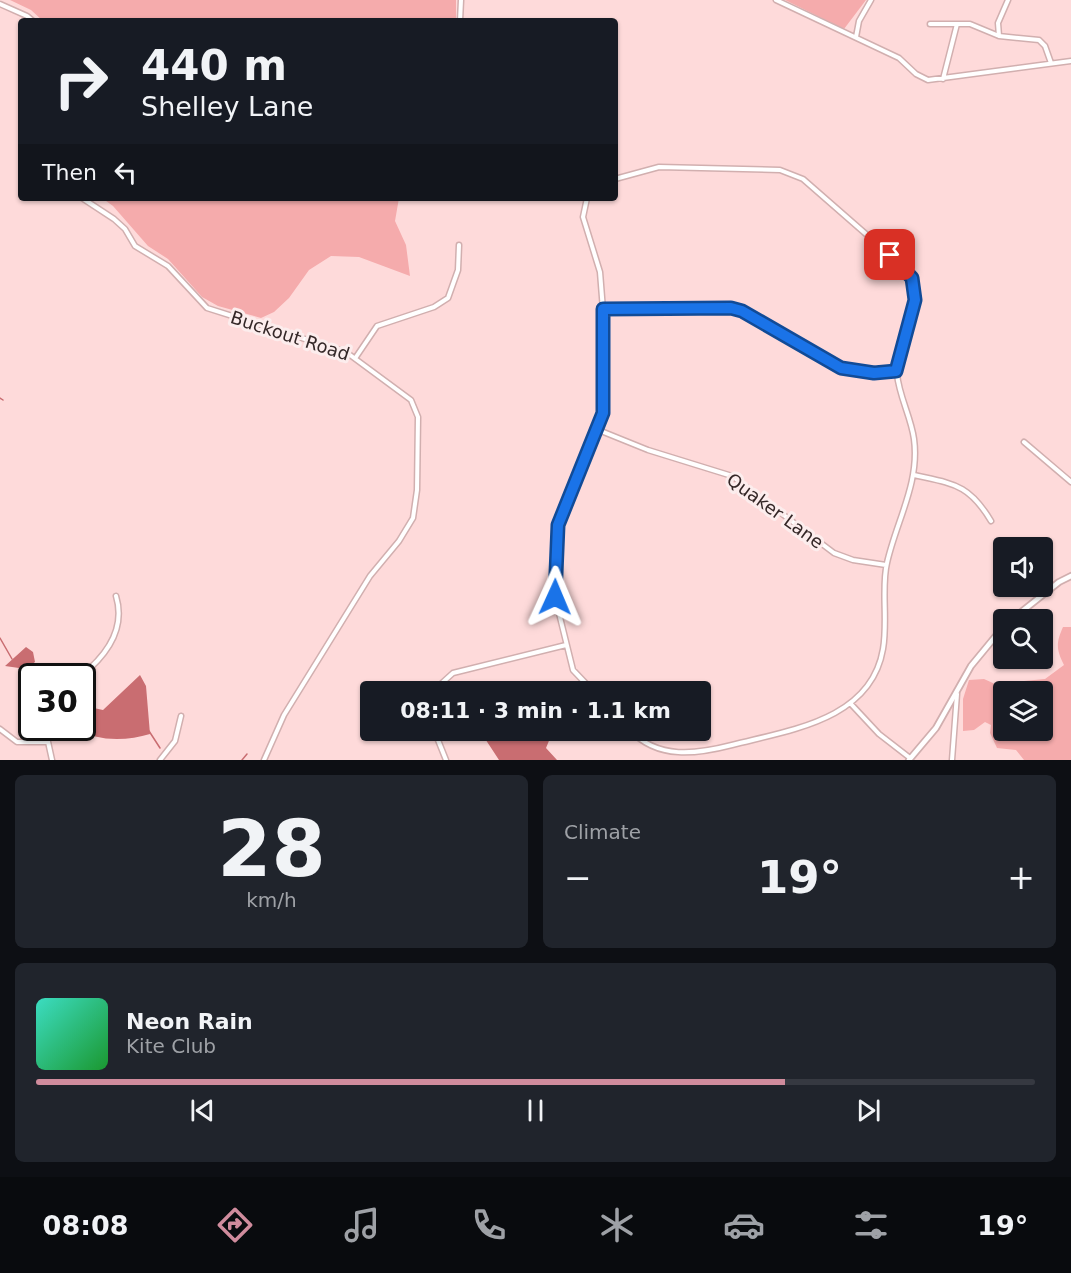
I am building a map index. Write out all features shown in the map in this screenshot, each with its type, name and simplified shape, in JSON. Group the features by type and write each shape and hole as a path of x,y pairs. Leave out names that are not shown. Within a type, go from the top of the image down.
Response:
{"street":[{"path":"460,18 461,0"},
{"path":"776,0 899,58 916,74 927,80 1071,61"},
{"path":"856,37 859,21 871,0"},
{"path":"999,36 998,23 1008,0"},
{"path":"0,4 30,18"},
{"path":"930,24 970,24 999,36 1042,41 1051,63"},
{"path":"943,79 957,24"},
{"path":"618,178 659,167 780,170 803,179 906,269 912,278 915,300 896,371 914,437 914,475 886,565 886,620 883,651 877,670 867,687 851,704 829,718 730,746 693,753 663,751 644,741"},
{"name":"Buckout Road","path":"87,201 125,229 135,246 168,266 207,308 335,347 356,357 411,400 418,417 414,513 402,537 370,576 284,715 264,760"},
{"path":"584,681 573,670 555,597 556,535 561,515 596,429 604,403 603,309 600,272 583,217 586,201"},
{"path":"356,357 377,326 434,307 448,298 458,270 459,245"},
{"path":"603,309 731,308 742,311 841,368 867,373 896,371"},
{"name":"Quaker Lane","path":"596,429 648,450 732,476 834,553 853,560 886,565"},
{"path":"1024,442 1071,482"},
{"path":"914,475 963,489 976,497 991,520"},
{"path":"1025,609 1059,582 1071,576"},
{"path":"92,663 116,634 119,607 116,596"},
{"path":"851,704 879,734 909,759 936,728 971,666 993,639"},
{"path":"444,681 453,673 566,645"},
{"path":"951,760 957,694"},
{"path":"160,760 175,741 181,716"},
{"path":"0,729 17,742 46,742 52,760"},
{"path":"438,741 446,760"}],"shaded area":[{"path":"10,0 456,0 456,18 40,18 31,10"},
{"path":"785,0 866,0 844,29"},
{"path":"106,201 398,201 395,221 406,245 410,276 359,257 331,256 309,270 289,298 274,312 261,318 218,306 202,297 168,259 148,246"},
{"path":"1063,627 1071,627 1071,760 1024,760 1016,750 997,748 994,741 1053,741 1053,681 1023,681 1045,679 1064,665 1059,655 1058,642"},
{"path":"26,647 33,652 34,663 18,663 18,668 5,666"},
{"path":"140,675 146,686 150,734 112,739 96,737 96,708 103,710"},
{"path":"984,679 993,683 993,739 990,733 991,725 985,722 974,730 963,731 963,699 969,680"},
{"path":"487,741 549,741 546,748 557,760 499,760"}],"waterway":[{"path":"0,638 12,659"},
{"path":"149,731 160,748"},
{"path":"242,760 247,754"}],"route":[{"path":"555,597 558,525 603,413 603,309 720,306 731,308 742,311 841,368 874,373 896,371 915,300 912,278 906,269 890,255"}]}
